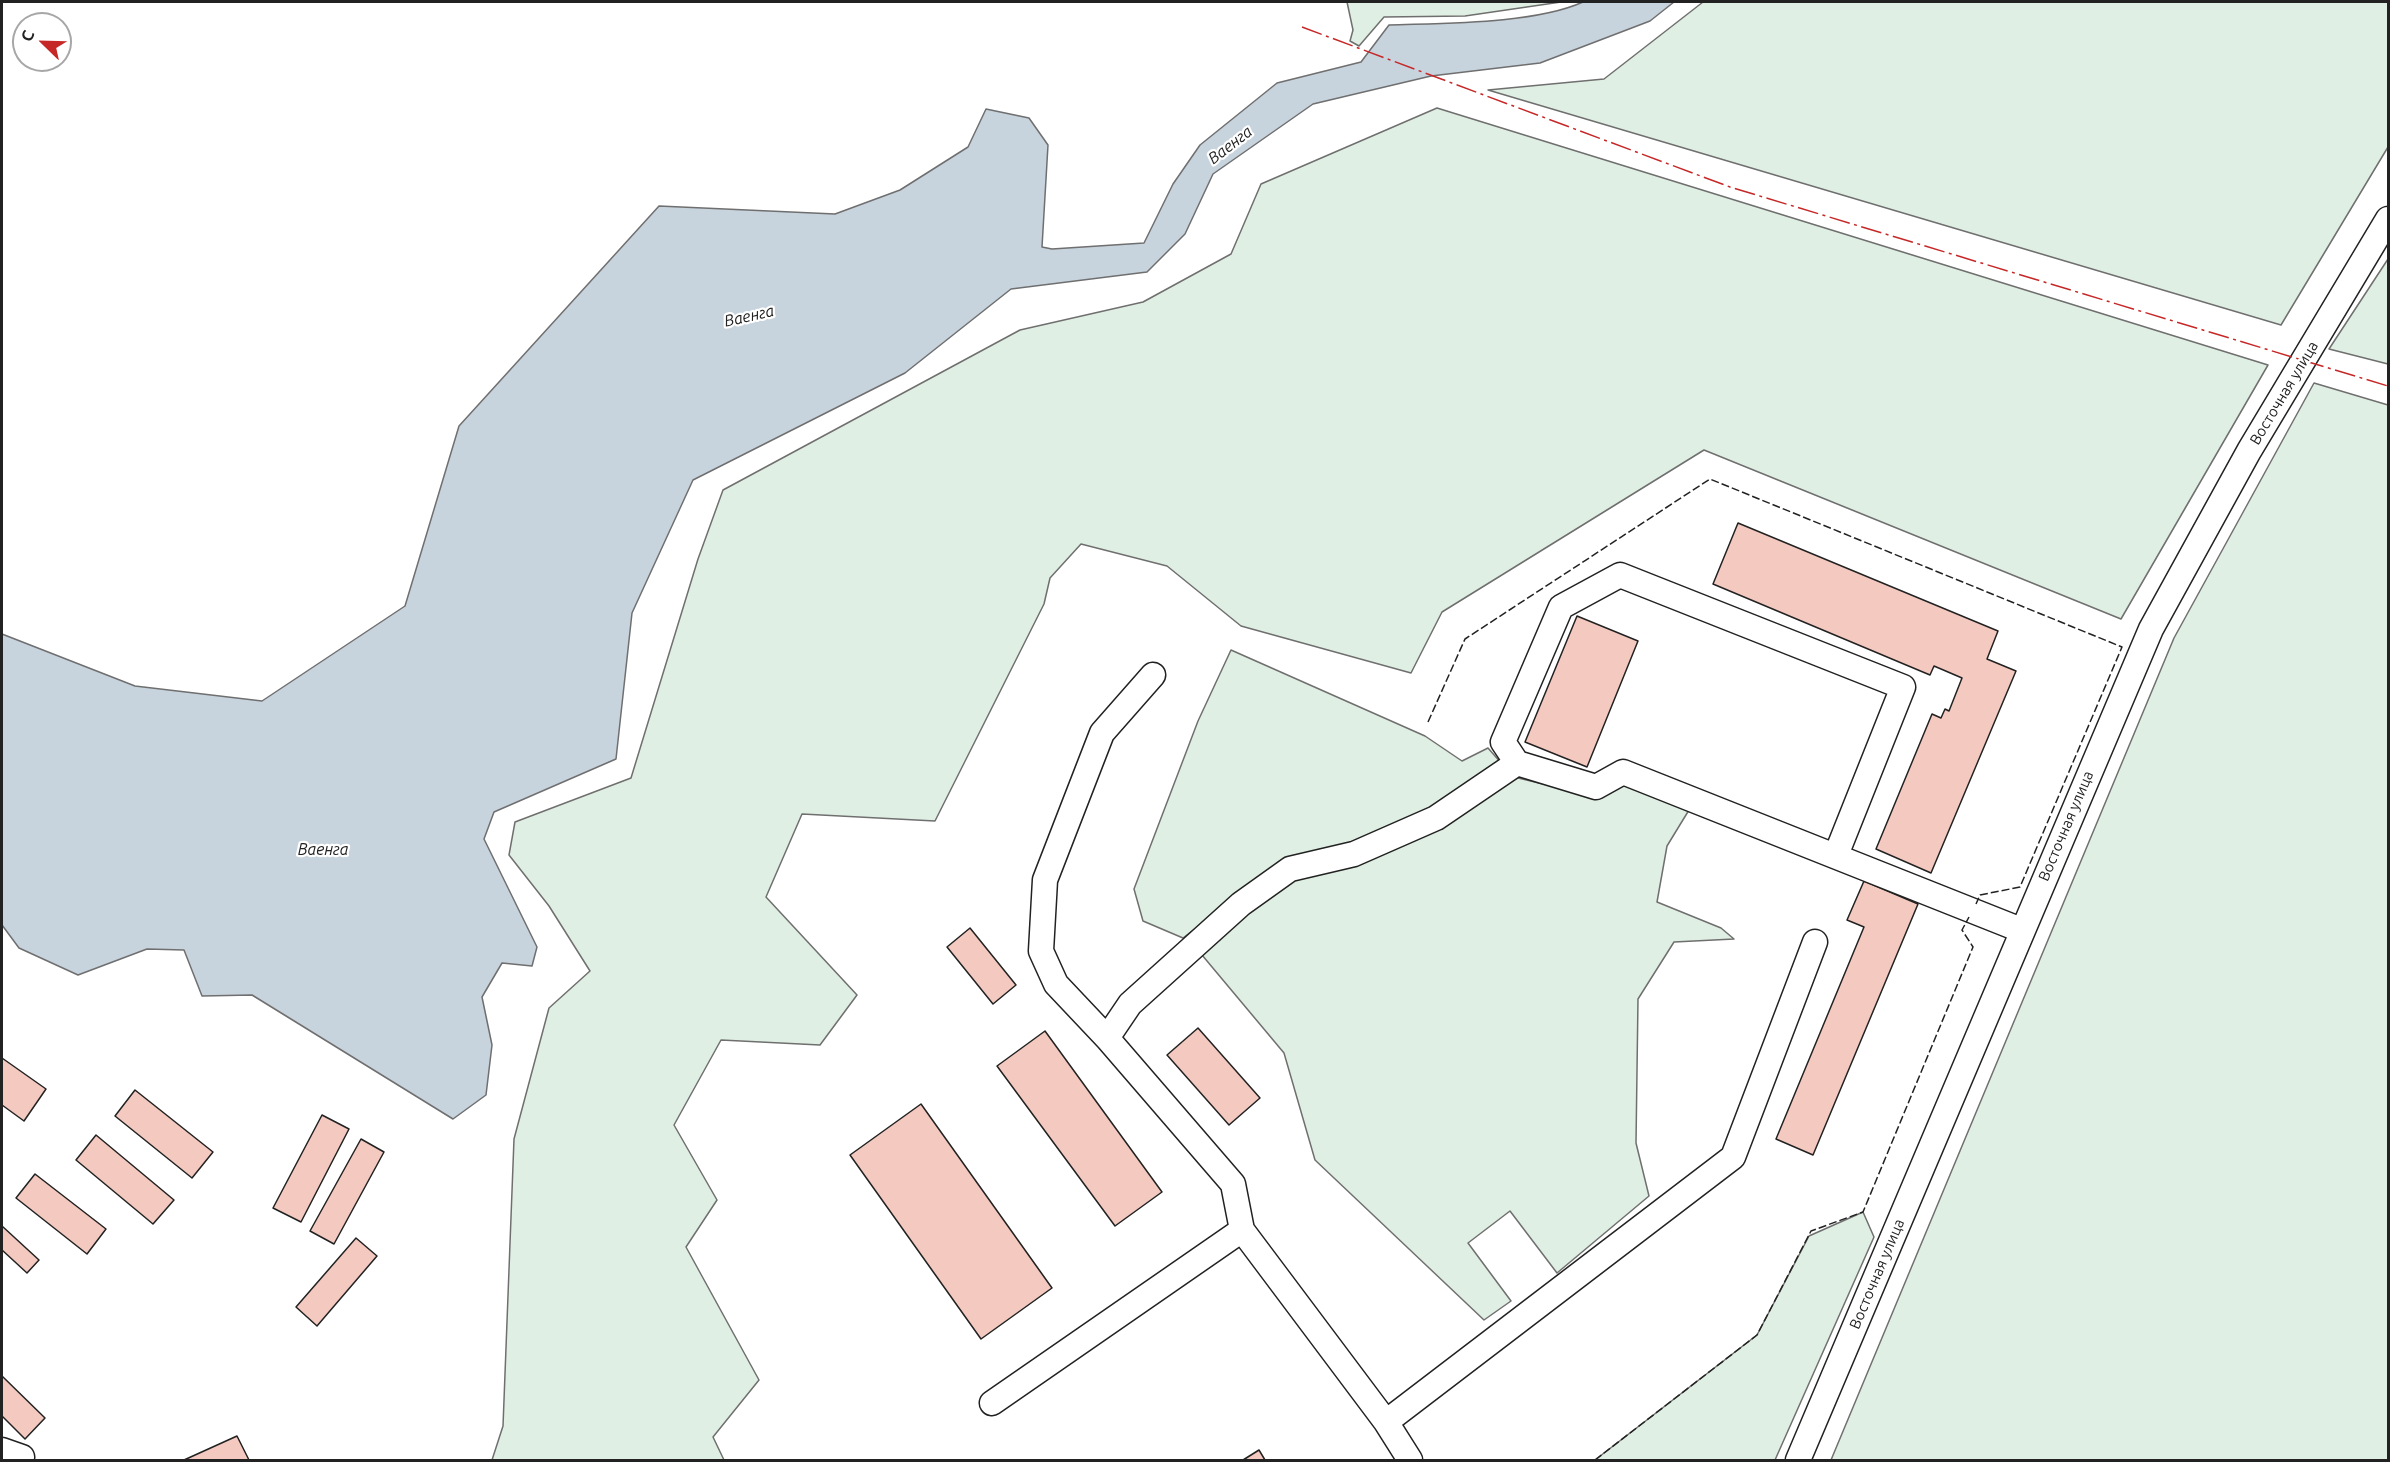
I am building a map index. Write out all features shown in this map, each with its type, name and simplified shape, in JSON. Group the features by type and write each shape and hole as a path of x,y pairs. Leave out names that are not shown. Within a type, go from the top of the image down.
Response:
{"street":[{"name":"Восточная улица","path":"1798,1461 2151,629 2249,451 2388,219"},
{"path":"1836,855 1903,687 1620,575 1561,607 1503,742 1517,763 1596,787 1623,772 2022,930"},
{"path":"1153,675 1102,733 1045,880 1041,951 1056,984 1107,1038 1233,1184 1242,1230 1386,1422 1410,1461"},
{"path":"1107,1038 1130,1004 1241,904 1290,869 1354,854 1436,818 1517,763"},
{"path":"1386,1422 1733,1157 1815,942"},
{"path":"992,1403 1242,1230"}],"green space":[{"path":"1347,2 1561,2 1465,16 1384,17 1359,46 1350,41 1353,30"},
{"path":"1703,2 2388,2 2388,147 2281,325 1488,90 1604,79"},
{"path":"1437,108 2268,365 2121,619 1704,450 1442,612 1411,673 1241,626 1167,566 1081,544 1050,578 1044,604 935,821 802,814 766,897 857,995 820,1045 721,1040 674,1125 717,1200 686,1247 759,1380 713,1437 724,1460 492,1460 503,1426 514,1139 549,1008 590,971 549,906 509,855 515,822 631,778 698,559 723,490 1020,330 1143,302 1231,254 1261,184"},
{"path":"2388,259 2388,364 2329,349"},
{"path":"2314,383 2388,405 2388,1460 1831,1460 2174,638"},
{"path":"1231,650 1425,736 1462,761 1488,748 1502,764 1436,809 1239,895 1183,938 1143,921 1134,889 1198,721"},
{"path":"1514,777 1585,794 1629,783 1689,810 1667,846 1657,902 1721,928 1734,939 1674,942 1638,999 1636,1143 1649,1196 1557,1273 1510,1211 1468,1243 1511,1301 1484,1320 1315,1160 1284,1053 1202,955 1236,920 1293,876 1353,867 1442,823"},
{"path":"1863,1212 1874,1237 1775,1460 1595,1460 1757,1335 1809,1236"}],"water":[{"name":"Ваенга","path":"1583,2 1674,2 1650,21 1540,63 1431,76 1313,104 1213,174 1185,234 1147,272 1011,289 905,373 693,480 632,613 616,759 494,812 484,839 537,947 532,966 502,963 482,997 492,1045 486,1095 453,1119 252,995 202,996 184,950 147,949 78,975 19,948 2,925 2,634 135,686 262,701 405,606 459,426 659,206 835,214 900,190 968,147 986,109 1029,118 1048,145 1042,247 1052,249 1144,243 1173,184 1200,145 1277,83 1361,62 1389,25 1461,23 1540,15"}],"building":[{"path":"1738,523 1998,631 1987,659 2016,671 1931,873 1876,849 1932,714 1941,718 1945,709 1949,711 1962,678 1934,666 1930,675 1713,584"},
{"path":"1577,616 1638,641 1587,767 1525,742"},
{"path":"1864,881 1918,904 1813,1155 1776,1139 1864,927 1847,920"},
{"path":"970,928 1016,985 993,1004 947,947"},
{"path":"1198,1028 1260,1098 1229,1125 1167,1055"},
{"path":"1045,1031 1162,1192 1115,1226 997,1066"},
{"path":"2,1058 46,1089 24,1121 2,1105"},
{"path":"135,1090 213,1152 192,1178 115,1116"},
{"path":"921,1104 1052,1288 981,1339 850,1155"},
{"path":"322,1115 349,1129 301,1222 273,1208"},
{"path":"96,1135 174,1200 153,1224 76,1160"},
{"path":"361,1139 384,1152 334,1244 310,1231"},
{"path":"35,1174 106,1229 87,1254 16,1198"},
{"path":"2,1226 39,1260 27,1273 2,1250"},
{"path":"356,1238 377,1256 317,1326 296,1307"},
{"path":"2,1376 45,1418 25,1439 2,1416"},
{"path":"237,1436 249,1460 184,1460"},
{"path":"1259,1450 1265,1460 1243,1460"}],"fence":[{"path":"1428,722 1465,639 1710,479 2122,647 2020,887 1980,895 1976,904"},
{"path":"1595,1460 1757,1335 1811,1231 1863,1212 1973,947 1962,930 1969,917"}],"power":[{"path":"1302,27 1730,187 2388,386"}]}
